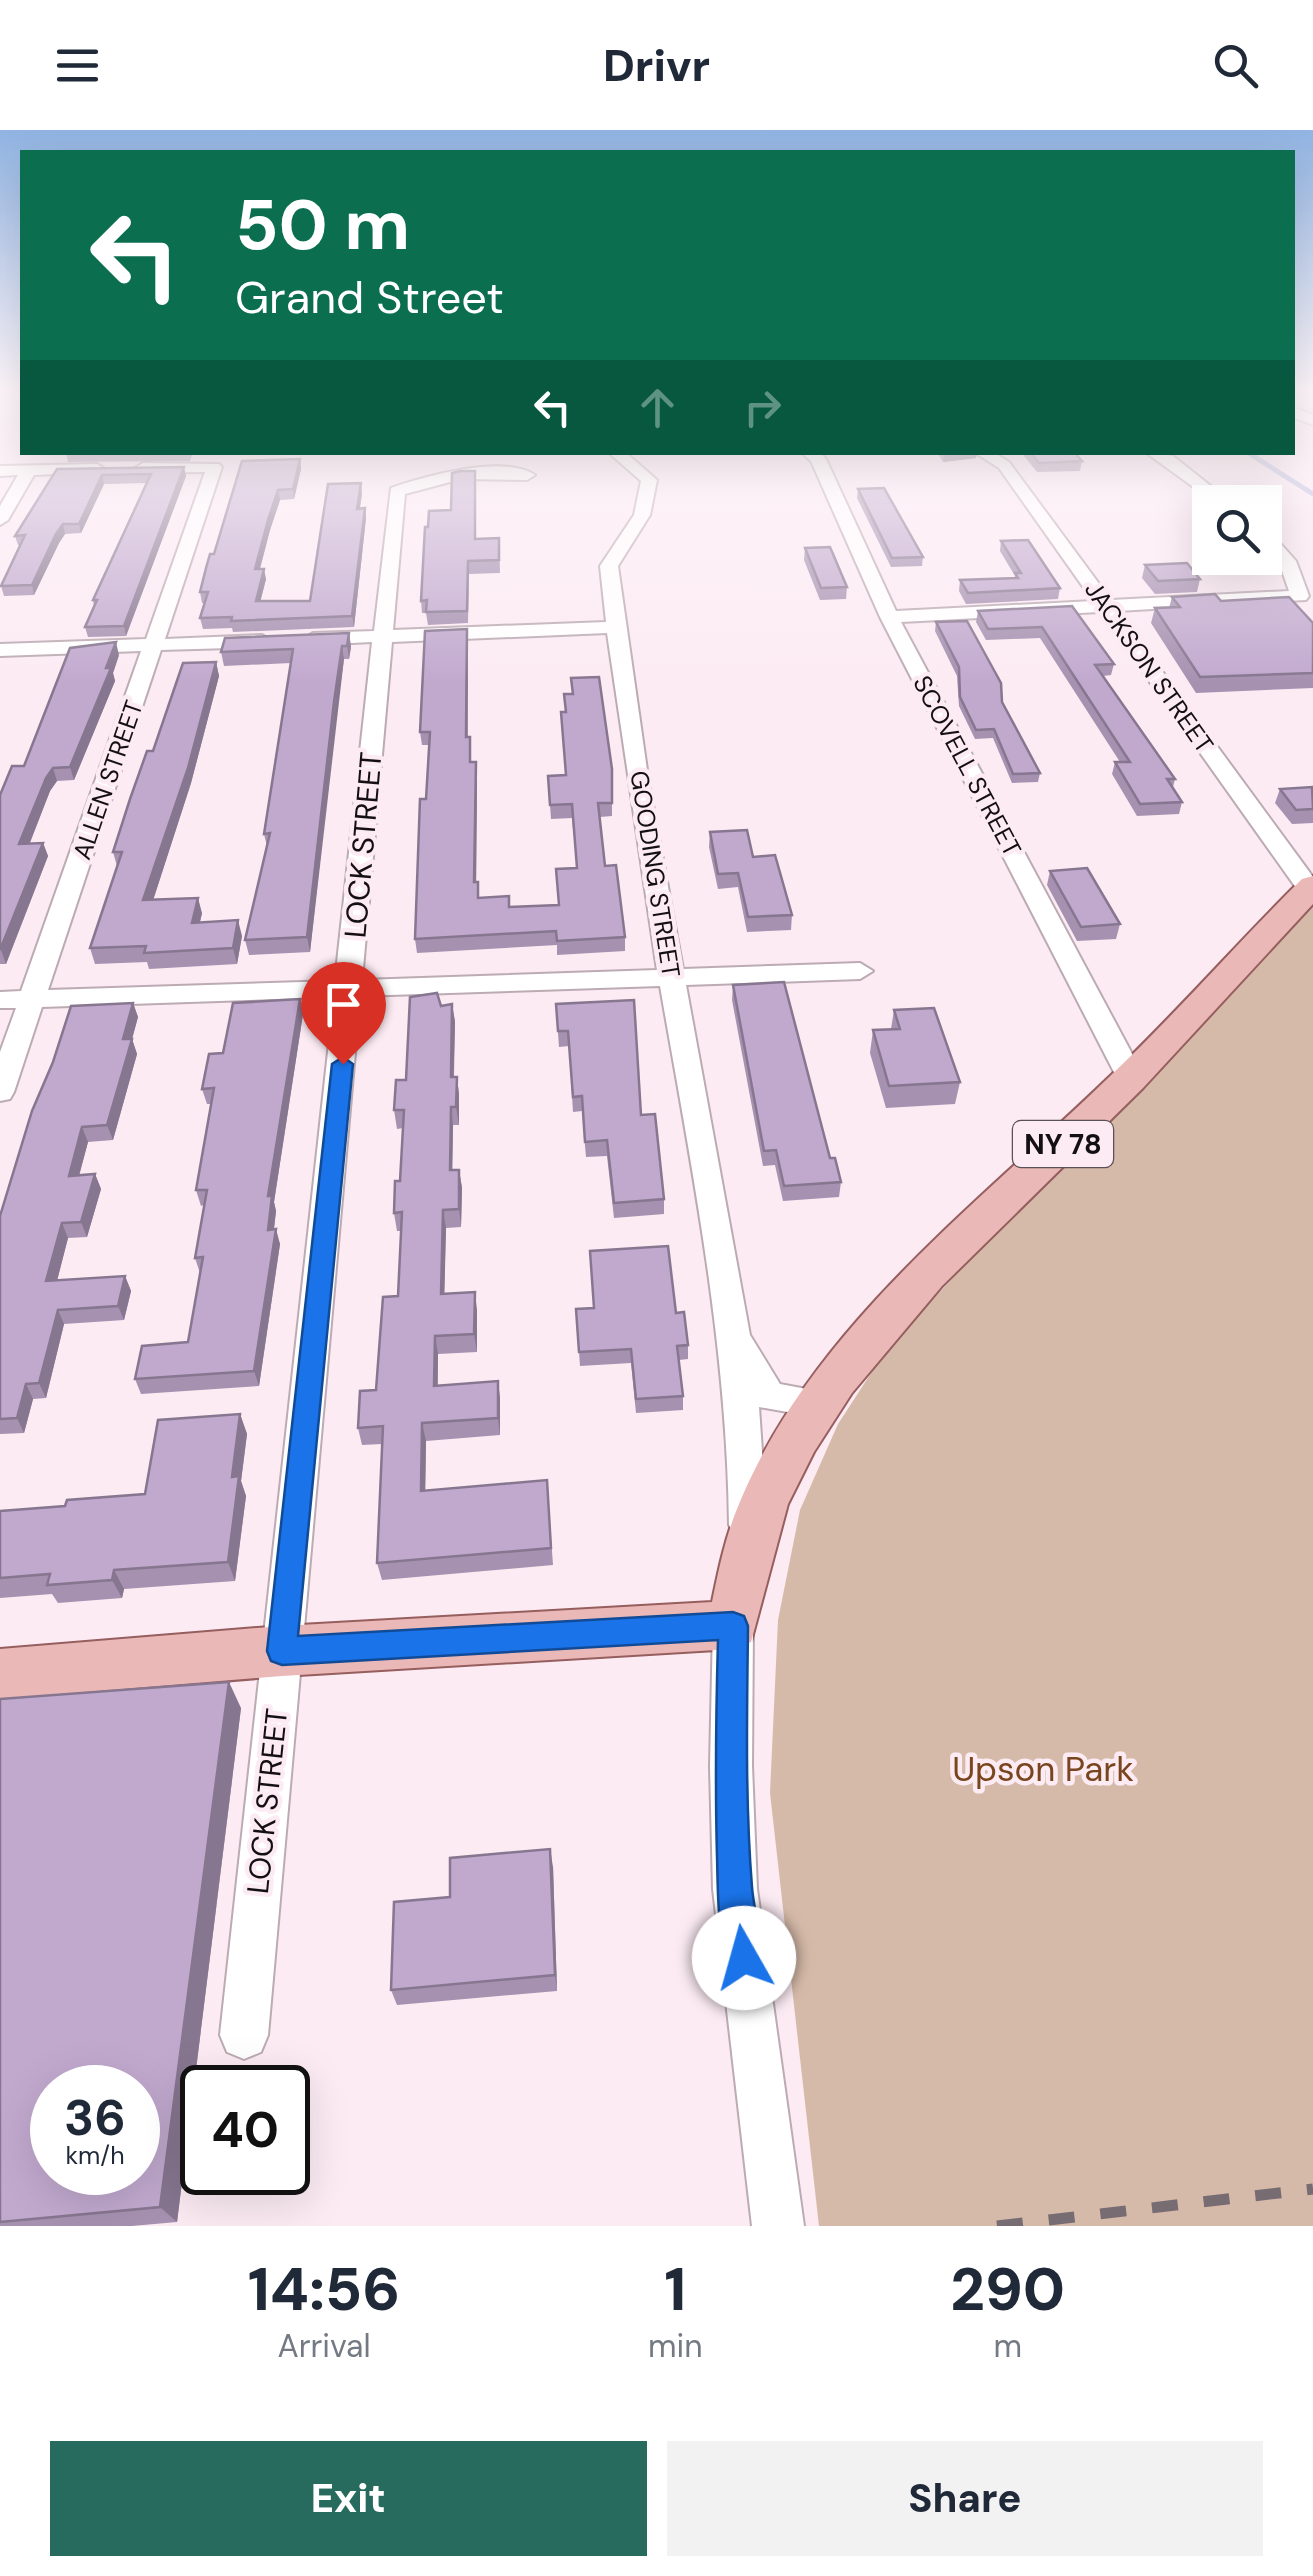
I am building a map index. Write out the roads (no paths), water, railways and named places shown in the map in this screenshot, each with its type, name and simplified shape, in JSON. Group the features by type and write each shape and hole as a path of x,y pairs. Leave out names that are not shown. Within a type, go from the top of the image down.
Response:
{"main road":[{"name":"NY 78","path":"816,1403 903,1298 1131,1078 1311,891"},
{"name":"GOODING STREET","path":"733,1626 748,1553 764,1504 816,1403"},
{"path":"0,1674 282,1651 733,1626"}],"street":[{"path":"0,520 19,488"},
{"name":"ALLEN STREET","path":"0,1092 207,488"},
{"name":"LOCK STREET","path":"244,2035 351,986 397,491 405,488"},
{"name":"GOODING STREET","path":"647,488 642,515 609,566 615,628 672,978 733,1320 748,1474 748,1553"},
{"name":"SCOVELL STREET","path":"831,488 889,618 1131,1078"},
{"name":"JACKSON STREET","path":"1021,488 1311,891"},
{"path":"889,618 1306,600 1282,555"},
{"path":"0,650 615,628"},
{"path":"0,1000 860,971"},
{"name":"GOODING STREET","path":"733,1320 751,1370 770,1397 816,1403"},
{"name":"GOODING STREET","path":"733,1626 730,1766 735,1889 778,2226"}],"waterway":[{"path":"1303,488 1313,494"}],"railway":[{"path":"997,2226 1313,2189"}],"park label":[{"name":"Upson Park","path":"1043,1769"}]}
